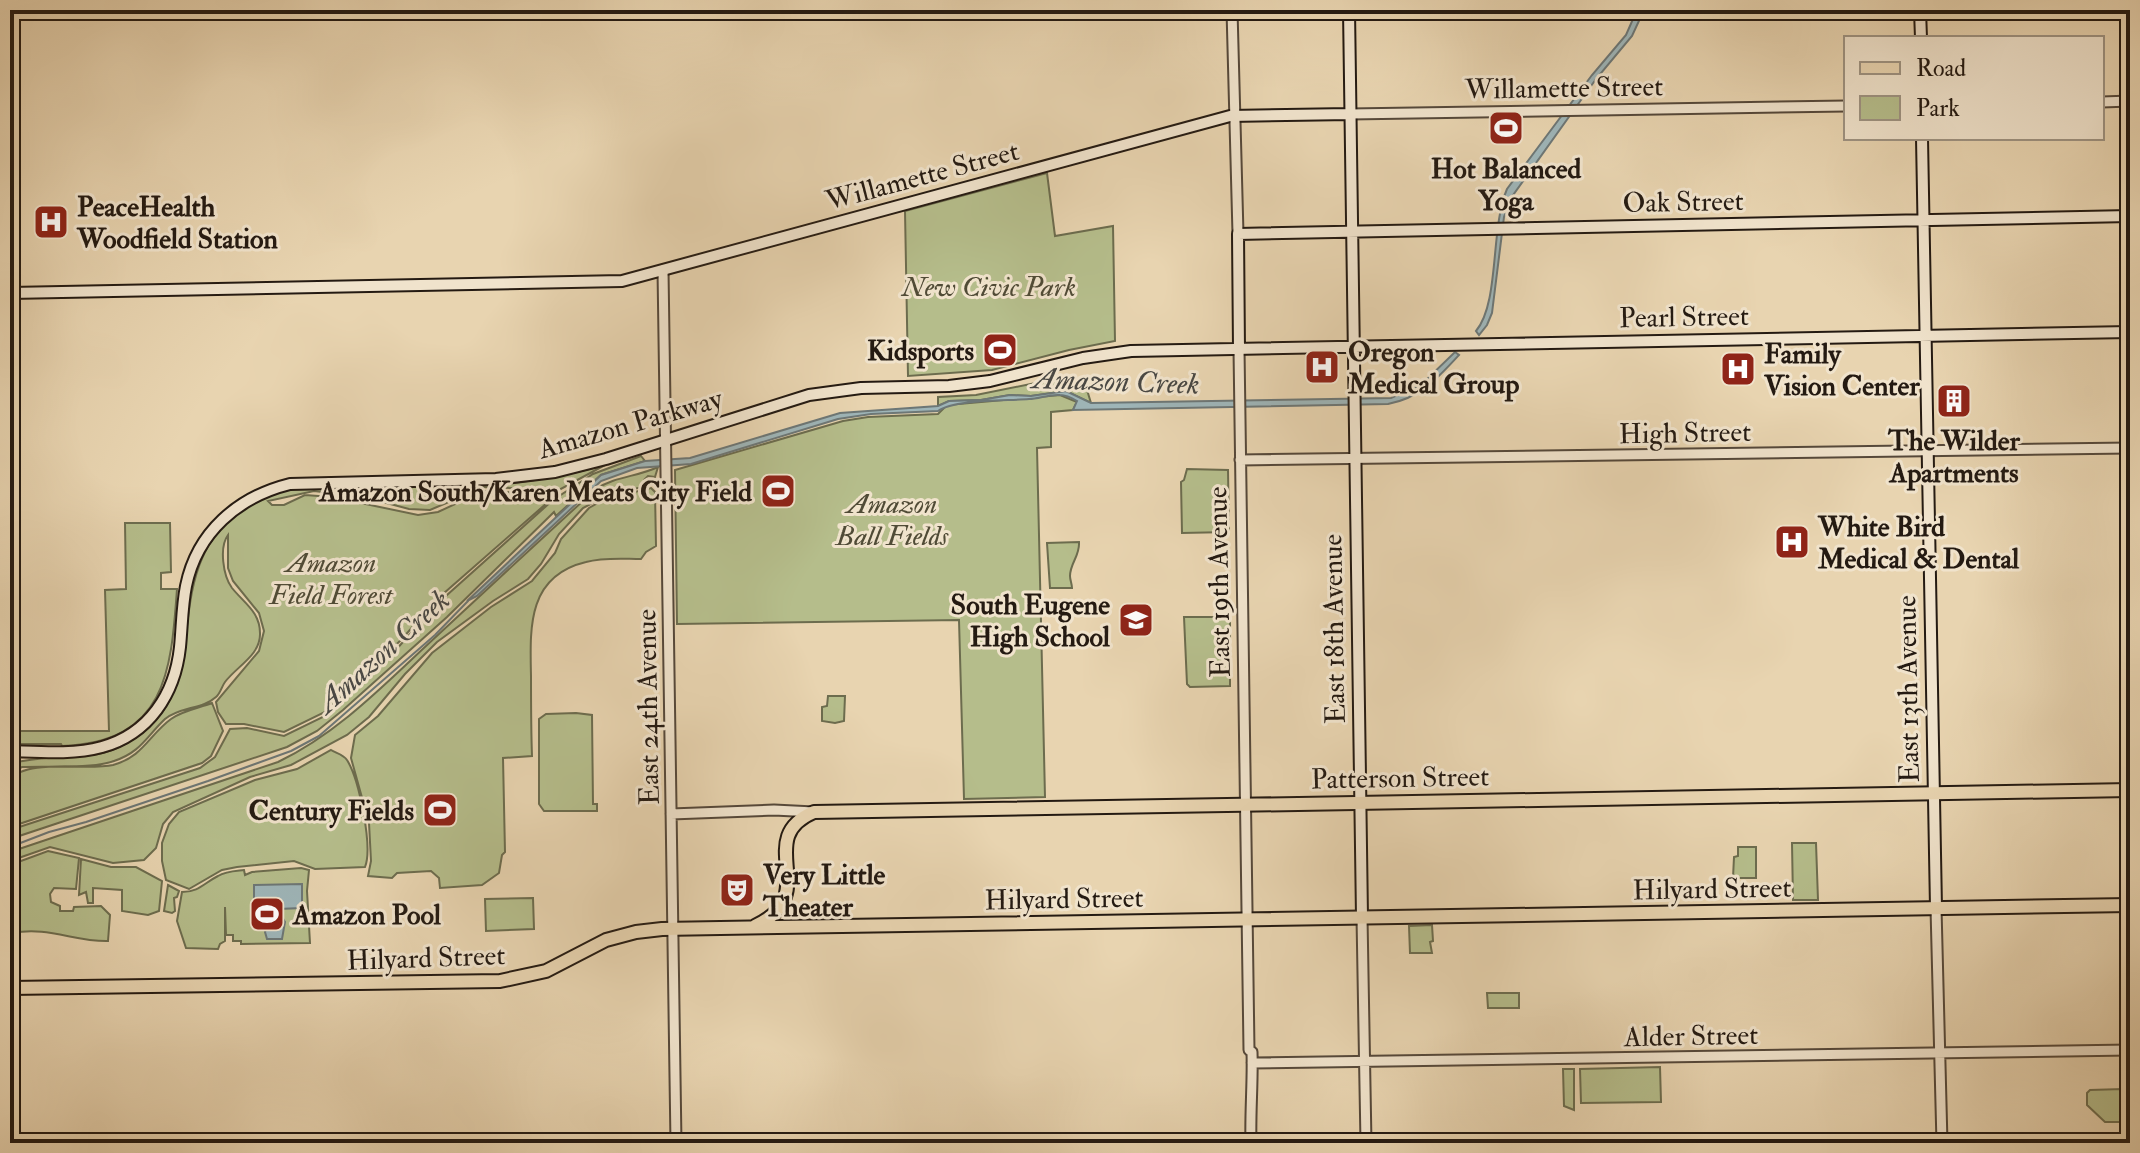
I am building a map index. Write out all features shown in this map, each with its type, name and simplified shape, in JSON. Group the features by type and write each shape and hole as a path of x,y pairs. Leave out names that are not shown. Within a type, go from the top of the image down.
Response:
{"main road":[{"name":"East 18th Avenue","path":"1349,10 1362,917"},
{"path":"1920,10 1921,36"},
{"name":"Willamette Street","path":"10,293 627,280 1237,114 1350,114"},
{"name":"East 13th Avenue","path":"1922,140 1936,908"},
{"name":"Oak Street","path":"1238,234 2130,216"},
{"name":"East 19th Avenue","path":"1238,234 1239,349"},
{"name":"Pearl Street","path":"1239,349 2130,332"},
{"name":"Amazon Parkway","path":"10,751 83,751 116,743 137,730 155,713 172,686 186,587 195,558 226,515 259,493 306,482 525,477 580,467 785,402 832,391 990,381 1083,358 1131,351 1239,349"},
{"name":"Amazon Parkway","path":"10,758 48,752"},
{"name":"Patterson Street","path":"814,812 2130,790"},
{"path":"786,928 788,832 802,817 814,812"},
{"path":"752,928 780,911 787,889"},
{"name":"Hilyard Street","path":"10,988 500,981 546,971 618,937 673,929 2130,905"}],"street":[{"name":"East 19th Avenue","path":"1232,10 1238,234"},
{"path":"2104,102 2130,101"},
{"name":"Willamette Street","path":"1350,114 1844,106"},
{"name":"East 24th Avenue","path":"663,270 676,1143"},
{"name":"East 19th Avenue","path":"1239,349 1251,1143"},
{"name":"High Street","path":"1240,460 2130,448"},
{"name":"Patterson Street","path":"671,814 814,812"},
{"name":"East 13th Avenue","path":"1936,908 1942,1143"},
{"name":"East 18th Avenue","path":"1362,917 1366,1143"},
{"name":"East 19th Avenue","path":"1249,1050 1247,1077 1250,1080"},
{"name":"Alder Street","path":"1252,1063 2130,1050"}],"green space":[{"name":"New Civic Park","path":"1047,173 1055,236 1113,226 1115,341 992,370 908,376 905,211"},
{"path":"1060,378 1069,379 1087,390 1091,403 1066,391 949,401 938,406 938,397 976,395"},
{"name":"Amazon Ball Fields","path":"1060,395 1077,402 1073,410 1051,412 1051,447 1037,448 1045,797 964,799 959,620 677,624 675,470 843,421 938,414 947,405"},
{"path":"641,456 645,461 601,475 556,516 554,512 447,617 317,731 287,747 10,839 10,830 200,768 215,757 230,729 247,728 284,736 325,716 394,652 437,604 553,500 593,474"},
{"name":"Amazon Field Forest","path":"605,465 559,490 484,487 430,510 409,509 364,497 314,491 268,501 272,505 284,505 305,495 332,497 418,515 438,512 483,491 546,494 548,502 435,601 402,639 325,712 284,732 244,724 226,724 218,712 216,702 259,651 264,631 259,613 233,581 228,568 228,535 223,554 226,576 232,588 254,613 260,633 253,654 225,682 217,696 205,704 171,715 137,749 114,761 82,766 22,767 10,775 10,763 109,751 152,725 172,696 182,663 192,592 202,558 223,527 258,500 283,491 310,487 521,482"},
{"path":"658,467 655,477 648,476 644,480 644,487 611,493 583,508 559,534 528,579 437,642 369,717 347,735 291,765 250,777 173,812 163,824 156,848 144,860 113,863 50,847 10,861 10,852 278,762 299,751 374,694 596,489 611,481"},
{"path":"1187,469 1228,470 1229,532 1182,533 1181,482"},
{"path":"651,488 655,492 656,546 641,559 600,559 567,569 552,579 536,606 531,640 532,756 503,758 505,852 499,873 482,885 440,888 439,878 431,871 397,873 392,878 368,876 371,861 369,823 351,758 355,735 378,716 432,653 491,607 532,581 555,553 561,539 589,508 605,499"},
{"path":"125,523 170,523 171,572 161,573 161,589 177,589 175,620 165,675 156,698 143,717 123,732 97,742 62,746 10,744 10,731 109,731 105,590 126,589"},
{"path":"1079,542 1070,571 1072,588 1050,588 1047,543"},
{"path":"1184,617 1230,617 1230,686 1190,687 1187,684"},
{"path":"828,696 845,696 844,721 822,721 822,707 827,706"},
{"path":"212,703 223,731 211,756 202,763 10,827 10,780 18,773 43,767 113,765 132,757 175,716"},
{"path":"546,714 592,715 593,804 597,804 597,811 544,811 539,804 539,719"},
{"path":"331,750 346,758 356,782 366,829 365,867 315,869 294,861 222,870 189,889 166,880 162,843 169,824 179,812 255,780 297,769"},
{"path":"1792,843 1816,843 1818,900 1793,900"},
{"path":"1738,847 1756,847 1756,878 1733,878"},
{"path":"48,851 79,858 76,889 54,888 50,894 51,902 60,906 60,911 101,906 110,915 108,941 26,931 13,933 14,940 10,942 10,865"},
{"path":"81,859 111,867 136,867 162,881 159,911 148,915 122,911 122,890 93,888 93,903 88,903 86,892 79,895"},
{"name":"Amazon Pool","path":"301,868 309,870 310,943 241,944 241,941 233,941 233,935 226,935 225,907 225,941 218,949 186,948 177,921 182,892 197,889 221,874 244,870 245,875"},
{"path":"168,885 179,891 174,898 175,911 172,913 164,911"},
{"path":"533,898 534,929 486,931 485,899"},
{"path":"1432,925 1432,953 1410,953 1409,926"},
{"path":"1487,993 1519,993 1519,1008 1488,1008"},
{"path":"1660,1067 1661,1102 1581,1103 1580,1069"},
{"path":"1563,1069 1574,1069 1574,1110 1564,1106"},
{"path":"2123,1089 2129,1092 2126,1122 2105,1122 2087,1105 2090,1090"}],"water":[{"path":"1637,10 1644,10 1632,36 1596,79 1511,198 1504,217 1492,313 1479,335 1476,331 1489,302 1498,224 1507,189 1592,75 1626,35"},
{"path":"1455,352 1459,355 1428,386 1410,397 1388,404 1073,410 1077,401 1052,395 1033,399 968,402 938,411 838,419 691,464 637,468 601,481 477,596 467,601 601,475 645,461 690,458 840,413 938,406 949,401 1010,395 1031,396 1066,391 1091,403 1391,398 1421,385"},
{"path":"302,884 302,908 254,910 254,885"},
{"path":"273,917 282,917 285,922 282,939 267,939 265,932 268,924 277,928"}],"waterway":[{"name":"Amazon Creek","path":"10,847 208,781 291,751 319,736 435,635 468,601"}],"place":[{"name":"Hot Balanced Yoga","path":"1506,128"},
{"name":"PeaceHealth Woodfield Station","path":"51,222"},
{"name":"Kidsports","path":"1000,350"},
{"name":"Oregon Medical Group","path":"1322,367"},
{"name":"Family Vision Center","path":"1738,369"},
{"name":"The Wilder Apartments","path":"1954,401"},
{"name":"Amazon South/Karen Meats City Field","path":"778,491"},
{"name":"White Bird Medical & Dental","path":"1792,542"},
{"name":"South Eugene High School","path":"1136,620"},
{"name":"Century Fields","path":"440,810"},
{"name":"Very Little Theater","path":"737,890"},
{"name":"Amazon Pool","path":"267,914"}]}
